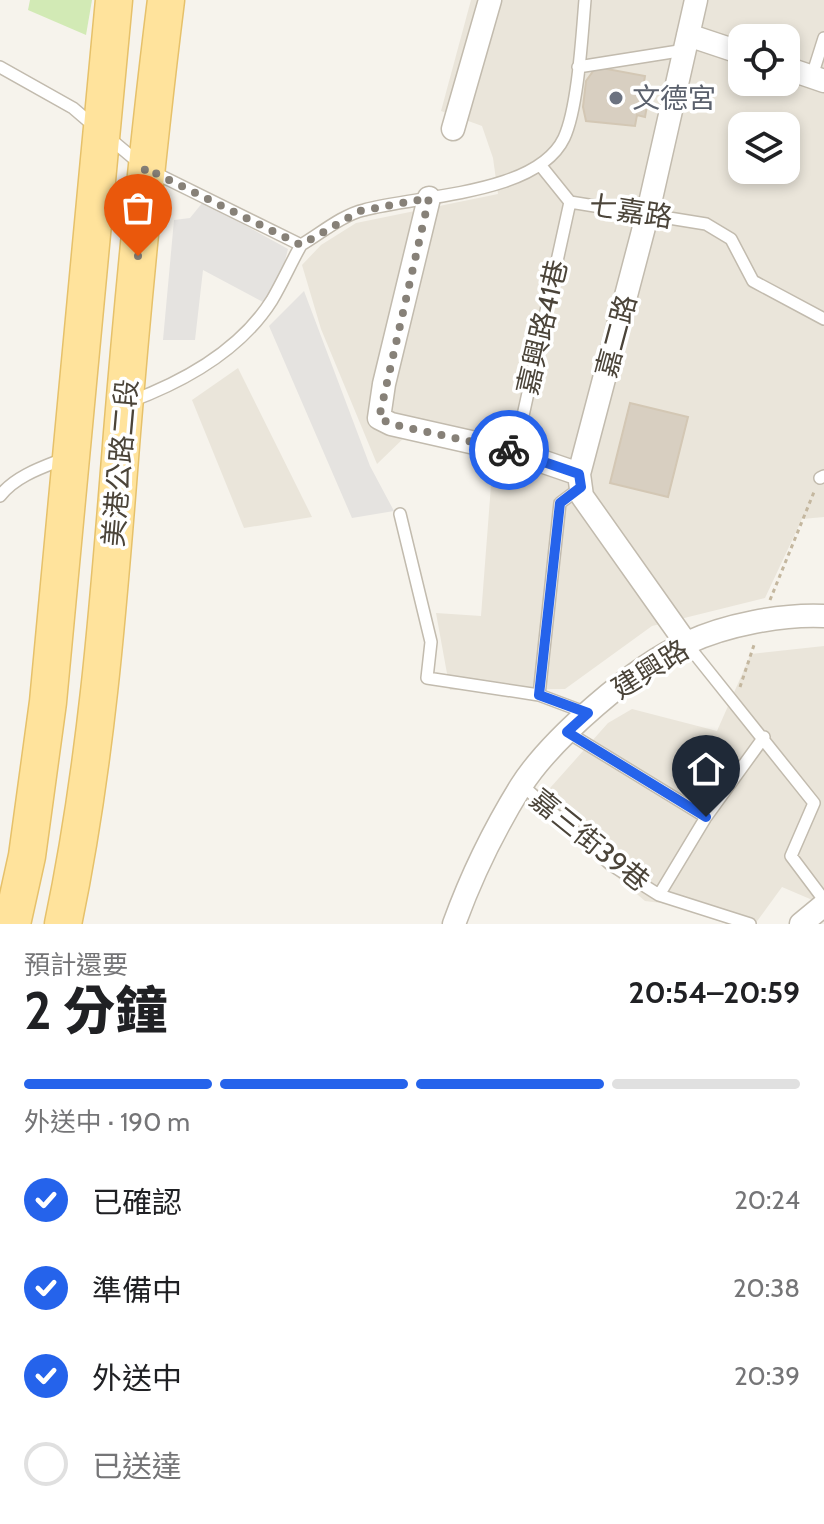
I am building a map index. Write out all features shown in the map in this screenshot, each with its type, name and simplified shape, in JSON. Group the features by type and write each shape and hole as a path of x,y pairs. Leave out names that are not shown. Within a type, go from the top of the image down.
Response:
{"main road":[{"name":"美港公路二段","path":"12,924 27,856 48,702 114,0"},
{"name":"美港公路二段","path":"63,924 80,842 103,672 145,168 166,0"}],"street":[{"path":"453,129 490,0"},
{"name":"嘉二路","path":"580,481 648,212 696,0"},
{"path":"686,42 728,50"},
{"path":"429,198 379,418 391,424 515,452 580,481 582,496 686,643"},
{"name":"建興路","path":"454,924 464,897 522,785 567,732 609,693 686,643 761,621 794,615 824,616"},
{"path":"801,924 824,902"}],"lane":[{"path":"125,404 170,387 232,344 270,302 301,245 360,211 474,190 541,166 565,136 578,67 585,0"},
{"path":"818,78 824,38"},
{"path":"578,67 686,42"},
{"path":"0,67 73,108 145,168 301,245"},
{"name":"七嘉路","path":"541,166 570,202 648,212 706,224 731,239 753,281 824,319"},
{"name":"嘉興路41巷","path":"515,452 570,202"},
{"path":"0,496 6,488 36,470 70,457"},
{"path":"539,695 560,503 580,481"},
{"path":"400,514 431,642 427,678 539,695 588,713"},
{"path":"686,643 814,803 791,856 824,902"},
{"path":"567,732 706,817"},
{"path":"659,895 706,817 764,737"},
{"name":"嘉三街39巷","path":"522,785 610,864 659,895 750,924"}],"path":[{"path":"735,702 761,621 822,477"}],"shaded area":[{"path":"471,0 824,0 824,517 802,519 765,598 652,626 565,689 450,690 436,613 481,616 493,459 409,433 377,464 321,329 302,265 321,245 356,223 498,194 493,158 482,126 441,111"},
{"path":"203,202 288,249 280,280 263,302 203,270 195,340 163,340 174,220 190,218"},
{"path":"304,291 370,466 394,511 352,518 269,326"},
{"path":"238,368 312,517 244,528 192,400"},
{"path":"824,646 824,905 782,887 755,924 727,924 669,904 645,901 534,806 608,723 632,709 717,731 751,654"}],"green space":[{"path":"30,0 92,0 86,35 28,10"}],"building":[{"name":"文德宮","path":"596,67 645,76 643,88 650,89 645,117 637,115 635,126 586,121 583,107 586,81"},
{"path":"630,403 688,417 668,497 610,483"}],"way so far":[{"path":"138,256 145,168 301,245 360,211 429,198 384,384 379,418 391,424 509,450"}],"place":[{"name":"文德宮","path":"616,98"}],"route":[{"path":"509,450 579,474 581,487 560,503 539,695 588,713 567,732 706,817"}]}
